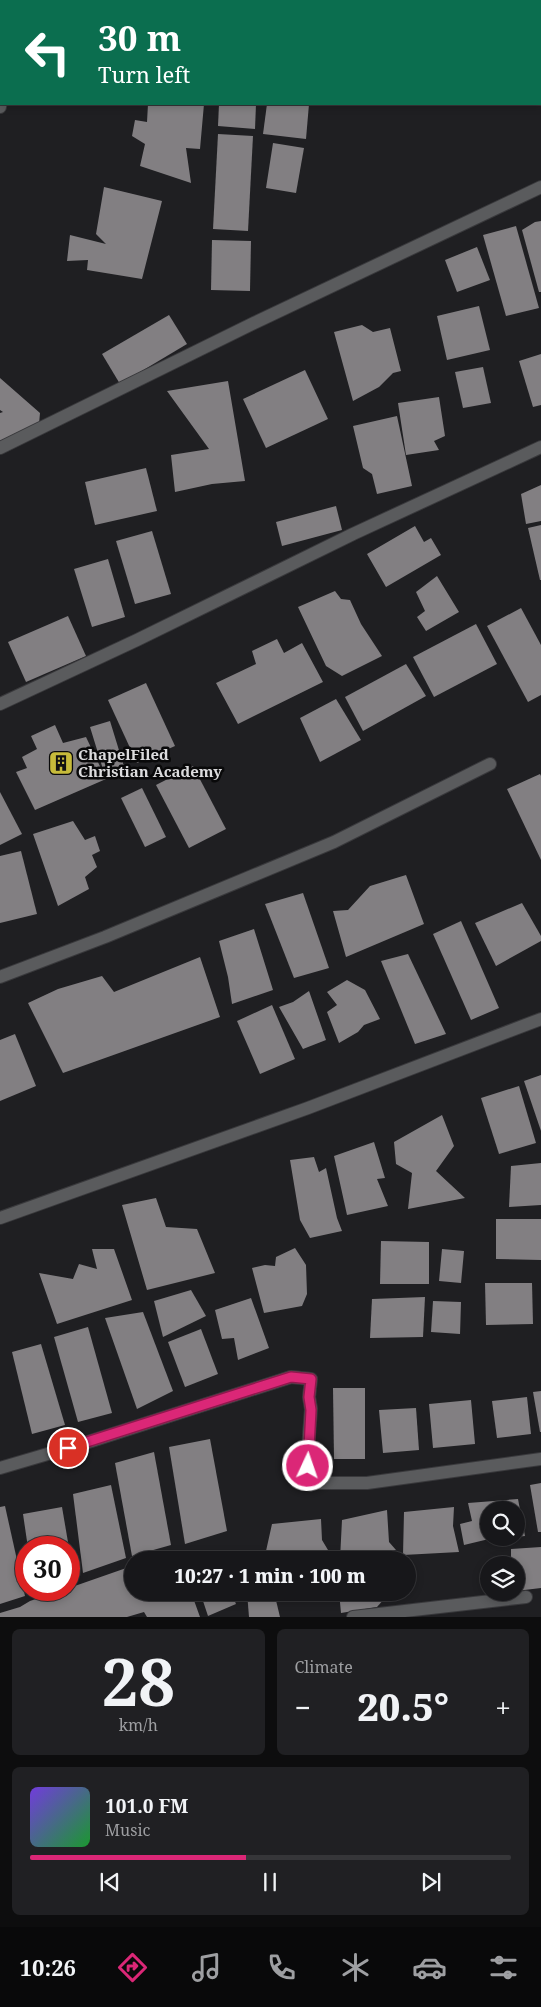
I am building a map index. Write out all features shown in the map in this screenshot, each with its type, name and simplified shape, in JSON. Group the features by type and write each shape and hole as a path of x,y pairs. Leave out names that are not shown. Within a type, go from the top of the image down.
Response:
{"street":[{"path":"0,448 254,323 541,188"},
{"path":"0,704 137,640 353,534 541,447"},
{"path":"0,977 105,937 334,842 490,764"},
{"path":"0,1218 308,1108 541,1018"},
{"path":"0,1468 85,1443 291,1377 311,1379 307,1483 367,1483 541,1460"},
{"path":"353,1617 526,1597"}],"building":[{"path":"148,105 204,105 200,149 186,148 191,183 140,166 145,144 132,136 135,120 147,122"},
{"path":"219,105 256,105 255,129 218,126"},
{"path":"267,105 309,105 306,139 263,134"},
{"path":"218,134 253,136 248,231 213,229"},
{"path":"273,143 304,148 296,193 266,188"},
{"path":"104,187 162,201 142,279 87,270 88,260 67,261 70,235 106,244 96,234"},
{"path":"541,221 541,292 539,292 522,230 535,222"},
{"path":"516,226 539,308 506,316 483,235"},
{"path":"212,240 251,241 250,291 211,290"},
{"path":"477,247 490,280 457,292 445,260"},
{"path":"479,306 490,350 447,360 437,316"},
{"path":"169,315 187,344 120,384 102,354"},
{"path":"362,325 373,332 390,328 401,371 393,373 379,387 353,401 334,332"},
{"path":"541,354 541,405 533,407 519,361"},
{"path":"483,367 491,403 463,408 455,372"},
{"path":"305,370 328,419 266,448 243,399"},
{"path":"0,378 40,413 39,424 0,441 0,413 3,412 0,410"},
{"path":"228,381 245,481 212,484 175,492 171,455 209,449 167,391"},
{"path":"439,397 445,436 434,441 439,450 406,455 398,403"},
{"path":"397,416 412,486 377,494 372,474 363,468 353,426"},
{"path":"146,468 157,511 95,525 85,482"},
{"path":"541,485 541,521 526,524 521,494"},
{"path":"336,506 342,530 282,546 276,522"},
{"path":"541,525 541,580 540,580 528,528"},
{"path":"415,526 424,542 431,538 441,555 386,587 367,554"},
{"path":"152,531 171,594 135,604 116,541"},
{"path":"108,559 125,617 92,627 74,569"},
{"path":"437,576 459,612 426,631 417,617 425,611 416,592"},
{"path":"335,591 341,599 350,600 361,624 382,656 342,676 326,666 298,607"},
{"path":"521,608 541,645 541,695 528,702 487,626"},
{"path":"68,616 86,656 26,682 8,642"},
{"path":"476,624 497,664 434,697 413,657"},
{"path":"277,639 284,653 302,643 323,682 238,724 216,683 256,664 252,651"},
{"path":"406,664 426,696 363,731 345,697"},
{"path":"146,683 175,746 137,763 108,700"},
{"path":"336,699 361,740 320,762 300,718"},
{"path":"110,721 126,773 106,779 90,727"},
{"name":"ChapelFiled Christian Academy","path":"55,725 63,743 86,737 106,779 35,810 16,772 27,768 22,757 37,749 31,736"},
{"path":"193,766 226,829 189,848 156,785"},
{"path":"540,774 541,776 541,860 507,789"},
{"path":"142,788 166,837 145,847 121,798"},
{"path":"0,792 22,834 0,845"},
{"path":"73,821 85,840 95,836 100,851 92,855 97,867 85,877 89,889 58,906 33,834"},
{"path":"21,851 37,914 0,923 0,856"},
{"path":"406,875 424,924 346,957 333,911 348,910 370,886"},
{"path":"303,893 329,968 294,978 265,904"},
{"path":"522,903 541,936 541,941 496,966 475,923"},
{"path":"461,921 499,1008 471,1020 433,934"},
{"path":"254,929 273,990 232,1004 228,977 219,941"},
{"path":"408,954 446,1034 415,1044 381,961"},
{"path":"200,957 220,1017 63,1073 28,1003 58,989 102,976 114,992"},
{"path":"347,980 365,990 380,1019 364,1025 358,1032 339,1043 327,1012 337,1005 327,992"},
{"path":"309,991 326,1040 303,1049 279,1007 293,1002"},
{"path":"272,1005 295,1059 260,1074 237,1021"},
{"path":"15,1034 36,1086 0,1101 0,1040"},
{"path":"541,1075 541,1131 524,1081"},
{"path":"519,1086 536,1143 499,1154 481,1098"},
{"path":"442,1115 454,1146 436,1171 465,1198 408,1209 412,1173 396,1164 394,1142"},
{"path":"374,1142 385,1178 377,1179 388,1206 347,1215 334,1156"},
{"path":"314,1157 319,1172 326,1168 337,1218 342,1231 310,1238 300,1220 290,1160"},
{"path":"541,1163 541,1205 509,1207 511,1166"},
{"path":"156,1198 166,1227 197,1229 215,1273 147,1290 122,1205"},
{"path":"496,1219 541,1219 541,1260 496,1259"},
{"path":"381,1241 429,1242 429,1284 380,1284"},
{"path":"295,1248 306,1265 307,1294 302,1306 264,1313 252,1268 265,1265 275,1266 276,1257"},
{"path":"92,1249 114,1249 132,1300 57,1324 39,1273 73,1279 79,1264 97,1269"},
{"path":"442,1249 464,1251 461,1283 439,1281"},
{"path":"485,1283 532,1283 533,1324 486,1325"},
{"path":"191,1290 206,1316 163,1337 154,1301"},
{"path":"425,1297 423,1337 370,1338 372,1299"},
{"path":"251,1298 269,1348 238,1360 234,1338 222,1339 215,1310"},
{"path":"433,1301 461,1302 460,1334 431,1332"},
{"path":"143,1312 173,1391 137,1409 105,1318"},
{"path":"88,1327 112,1413 78,1422 54,1337"},
{"path":"201,1329 218,1374 185,1387 168,1342"},
{"path":"41,1344 65,1425 32,1434 12,1352"},
{"path":"333,1388 365,1388 365,1459 334,1459"},
{"path":"541,1391 541,1432 540,1432 533,1392"},
{"path":"527,1397 531,1434 497,1438 492,1401"},
{"path":"471,1400 475,1444 433,1448 429,1404"},
{"path":"416,1408 419,1450 383,1453 379,1410"},
{"path":"210,1439 227,1531 185,1544 169,1447"},
{"path":"154,1452 171,1545 150,1551 131,1551 115,1463"},
{"path":"541,1483 541,1532 538,1532 530,1485"},
{"path":"111,1485 125,1551 124,1559 83,1573 80,1536 78,1536 73,1494"},
{"path":"518,1499 518,1501 493,1501"},
{"path":"480,1502 480,1541 464,1545 460,1524 472,1521 468,1503"},
{"path":"5,1506 15,1551 15,1599 0,1604 0,1507"},
{"path":"62,1507 67,1536 26,1536 23,1514"},
{"path":"454,1507 453,1526 459,1552 416,1554 416,1551 403,1551 404,1512"},
{"path":"387,1510 389,1542 396,1550 340,1551 342,1520"},
{"path":"321,1519 322,1540 329,1551 266,1551 272,1524"},
{"path":"541,1547 541,1588 525,1590 525,1556 511,1556 511,1549"},
{"path":"124,1569 124,1601 194,1601 200,1617 147,1617 144,1612 127,1617 0,1617 0,1613 20,1607 30,1601 80,1601 80,1584"},
{"path":"203,1601 235,1601 236,1604 208,1616"},
{"path":"248,1601 276,1601 280,1617 249,1617"},
{"path":"340,1601 382,1601 377,1607 341,1613"}],"place":[{"name":"ChapelFiled Christian Academy","path":"61,763"}],"route":[{"path":"68,1448 291,1377 302,1377 311,1379 308,1466"}]}
